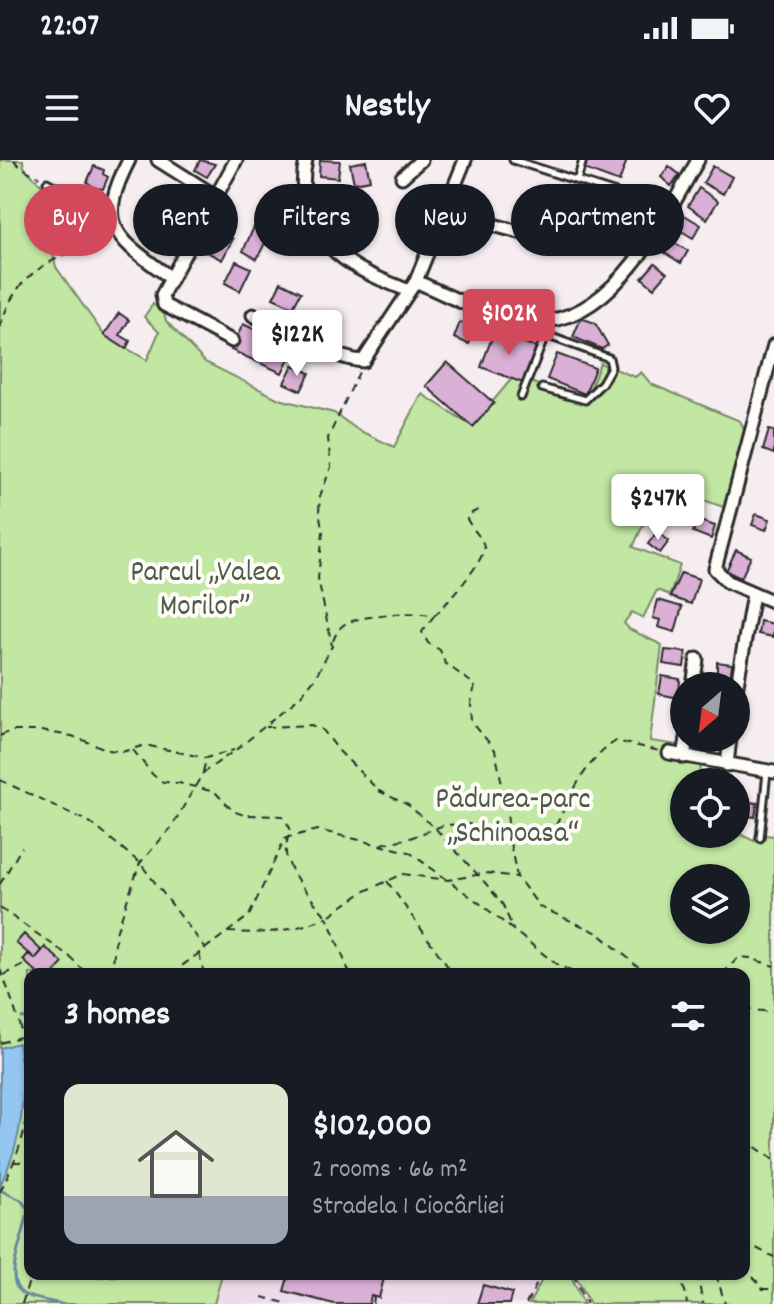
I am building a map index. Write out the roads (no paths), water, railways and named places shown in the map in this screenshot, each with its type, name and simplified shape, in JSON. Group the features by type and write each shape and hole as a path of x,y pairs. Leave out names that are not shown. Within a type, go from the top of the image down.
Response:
{"street":[{"path":"117,187 129,160"},
{"path":"158,160 196,184"},
{"path":"222,184 236,160"},
{"path":"306,160 302,194 306,210 318,229 350,264 509,318 551,320 574,314 603,296 619,280 651,238 698,160"},
{"path":"402,177 421,160"},
{"path":"455,184 465,160"},
{"path":"117,229 120,236 171,278"},
{"path":"183,256 162,295 164,305 232,341"},
{"path":"253,315 329,351 363,361 413,286 426,256"},
{"path":"774,345 715,562 716,573 728,582 774,602"},
{"path":"739,672 753,594"},
{"path":"695,672 697,659"},
{"path":"684,757 685,752"},
{"path":"727,765 728,752"},
{"path":"669,753 771,772"}],"lane":[{"path":"513,160 587,184"},
{"path":"577,181 583,160"},
{"path":"47,182 51,184"},
{"path":"521,397 551,320"},
{"path":"542,388 585,400 602,383 611,367 609,358 546,335"},
{"path":"760,838 771,772"}],"water":[{"path":"18,1043 23,1081 21,1116 14,1151 0,1186 0,1048"}],"waterway":[{"path":"0,1190 24,1204"},
{"path":"24,1229 14,1266 17,1287 27,1296 61,1304"}],"park label":[{"name":"Parcul „Valea Morilor”","path":"205,591"},
{"name":"Pădurea-parc „Schinoasa“","path":"513,818"}]}
